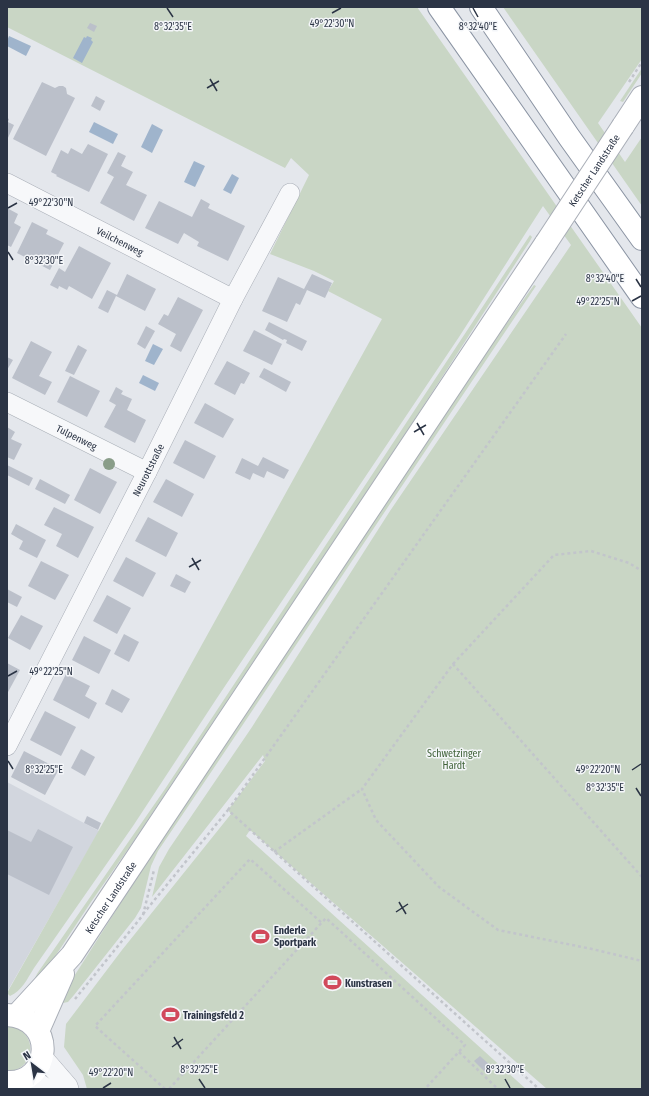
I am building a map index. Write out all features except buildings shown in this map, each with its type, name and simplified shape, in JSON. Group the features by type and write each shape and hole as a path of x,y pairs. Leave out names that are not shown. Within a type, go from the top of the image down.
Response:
{"main road":[{"path":"439,7 642,297"},
{"path":"481,7 569,137 642,239"},
{"name":"Ketscher Landstraße","path":"38,1031 72,955 642,97"},
{"name":"Ketscher Landstraße","path":"12,1015 72,955"},
{"path":"7,1082 20,1081 28,1076 37,1067 42,1056 43,1047 38,1031 28,1021 12,1015"}],"street":[{"name":"Veilchenweg","path":"7,183 233,299"},
{"name":"Neurottstraße","path":"7,746 147,472 233,299 290,193"},
{"name":"Tulpenweg","path":"7,402 147,472"},
{"path":"42,1056 69,1089"},
{"path":"28,1076 48,1089"}],"path":[{"path":"143,915 228,810 566,334"},
{"path":"274,852 362,789 453,664 554,555 591,551 629,563 642,571"},
{"path":"453,664 642,877"},
{"path":"362,789 376,820 438,887 498,930 592,949 642,961"},
{"path":"228,810 539,1089"},
{"path":"165,1089 95,1026 250,859 322,923"},
{"path":"169,1089 326,918 465,1045 425,1089"},
{"path":"459,1052 498,1089"}],"shaded area":[{"path":"7,782 99,831 7,992"}],"green space":[{"name":"Schwetzinger Hardt","path":"7,7 417,7 642,328 642,1089 547,1089 250,830 246,836 526,1089 87,1089 83,1075 64,1047 66,1024 122,950 231,814 228,810 265,761 263,755 152,897 159,867 169,849 252,727 390,511 571,245 543,206 459,337 133,826 24,984 14,994 10,996 7,993 121,791 382,319 328,291 334,281 314,271 270,254 309,175 291,158 285,168 7,27"},
{"path":"503,7 642,7 642,59 598,123 625,162 642,137 642,206"},
{"path":"642,68 642,73 623,102 620,101"},
{"path":"530,235 532,237 530,241 411,425 35,987 35,979 38,973 165,789"},
{"path":"534,285 536,286 158,851 151,866 141,908 135,918 74,995 68,1002 63,1003 59,1000 160,841 492,344"},
{"path":"7,1026 17,1029 25,1034 29,1041 30,1049 29,1057 24,1064 17,1069 7,1071"}],"water":[{"path":"9,36 31,46 26,56 7,46"},
{"path":"87,36 92,38 91,40 93,42 82,63 73,58 84,37 86,38"},
{"path":"94,122 118,134 113,144 89,132"},
{"path":"152,124 163,130 152,153 141,147"},
{"path":"194,161 205,166 195,187 184,182"},
{"path":"232,174 239,178 231,194 223,190"},
{"path":"153,344 163,349 154,365 145,361"},
{"path":"143,375 159,383 155,391 139,383"}],"place":[{"name":"Enderle Sportpark","path":"261,936"},
{"name":"Kunstrasen","path":"332,983"},
{"name":"Trainingsfeld 2","path":"170,1015"}]}
